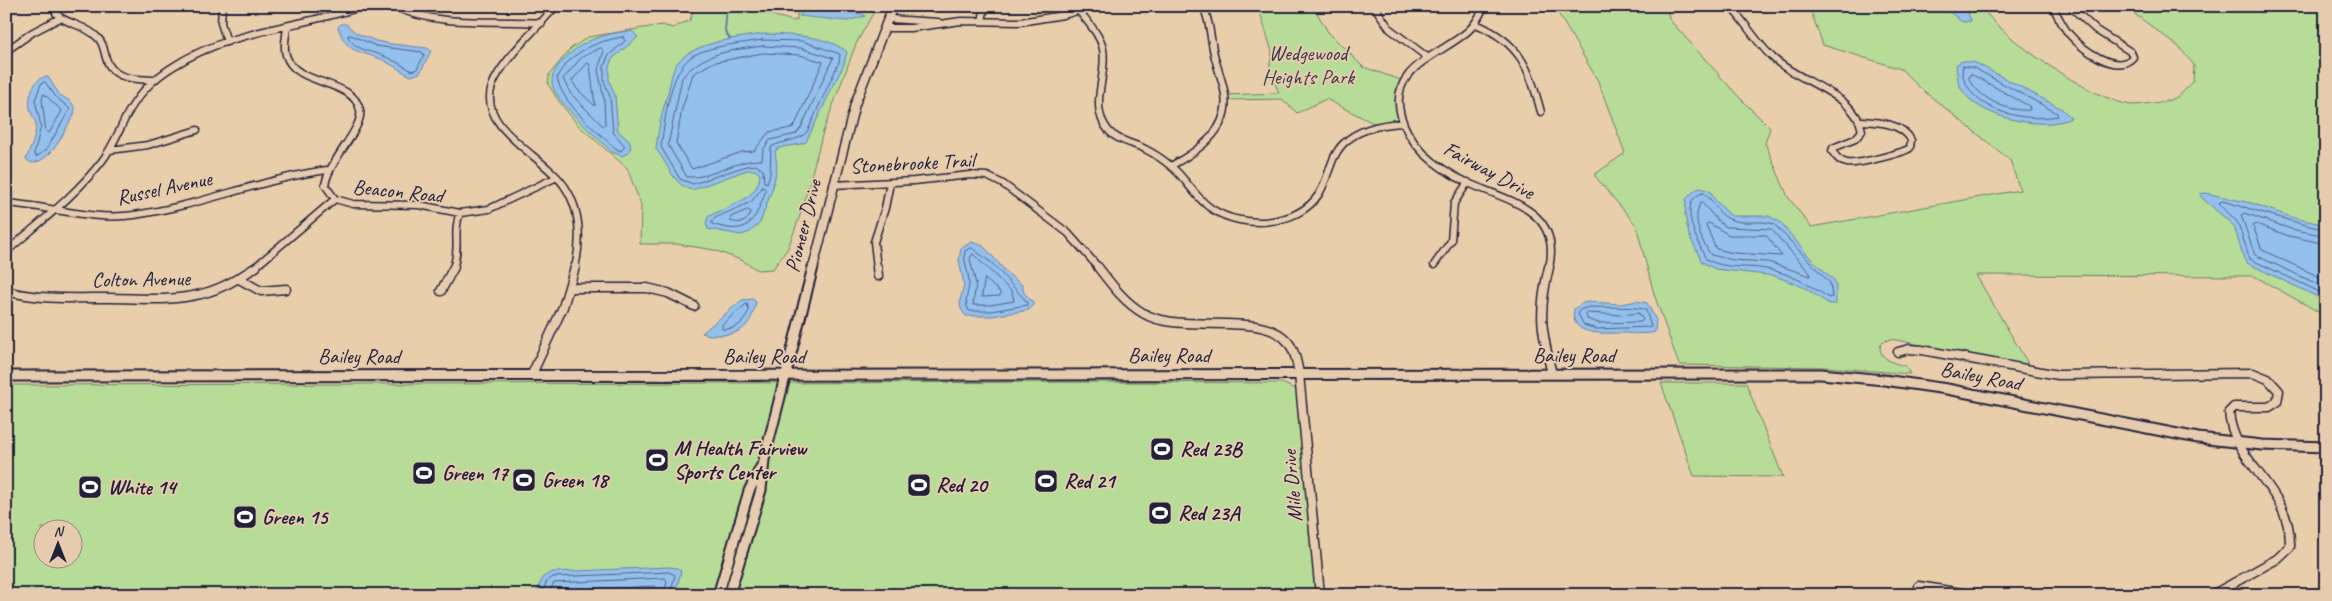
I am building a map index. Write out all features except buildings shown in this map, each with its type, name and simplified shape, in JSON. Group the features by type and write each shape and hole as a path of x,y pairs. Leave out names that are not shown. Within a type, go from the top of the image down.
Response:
{"main road":[{"name":"Pioneer Drive","path":"729,595 761,490 764,460 833,185 856,104 892,6"},
{"name":"Bailey Road","path":"6,376 1789,374 1866,378 1937,387 2174,433 2239,443 2326,447"}],"street":[{"path":"57,6 56,13 60,18 96,35 106,49 108,63 115,72 127,78 154,80"},
{"path":"222,6 221,23 227,42"},
{"path":"6,252 89,175 110,150 135,101 154,80 187,58 227,42 322,20 364,6"},
{"path":"393,6 419,16 444,20 542,23"},
{"path":"532,374 569,288 578,260 579,223 571,198 557,177 496,123 488,105 490,89 499,71 556,6"},
{"path":"982,21 985,6"},
{"path":"888,19 944,22 1020,22 1079,11 1095,6"},
{"path":"1171,166 1196,152 1212,137 1223,117 1225,107 1207,14 1203,6"},
{"path":"1374,6 1385,25 1396,36 1427,57"},
{"path":"1484,6 1476,24 1503,36 1516,49 1532,81 1541,112"},
{"path":"1730,6 1740,17 1761,48 1777,63 1857,113 1861,121 1862,132 1859,136 1833,148 1834,155 1841,161 1856,164 1880,157 1901,154 1910,148 1911,140 1908,135 1896,127 1883,122 1861,121"},
{"path":"2052,6 2068,32 2081,45 2106,60 2120,63 2132,60 2133,56 2127,49 2096,30 2070,6"},
{"path":"1079,11 1096,35 1103,49 1104,66 1098,99 1105,126 1116,137 1154,153 1171,166 1214,210 1236,218 1270,221 1294,214 1313,202 1318,196 1334,157 1351,137 1379,126 1403,123"},
{"path":"6,51 33,32 60,18"},
{"path":"885,28 920,27 944,22"},
{"name":"Fairway Drive","path":"1476,24 1427,57 1410,72 1401,88 1399,104 1403,123 1414,143 1422,152 1445,170 1468,182 1524,205 1537,216 1549,232 1553,248 1543,284 1541,319 1552,374"},
{"name":"Beacon Road","path":"286,28 285,50 290,64 304,75 344,91 357,101 359,107 360,113 356,127 327,170 325,185 335,199 361,205 419,205 460,214 489,208 557,177"},
{"path":"110,150 148,145 197,130"},
{"name":"Russel Avenue","path":"6,203 94,216 134,215 267,180 327,170"},
{"name":"Stonebrooke Trail","path":"833,185 890,183 970,175 995,179 1070,235 1120,295 1144,314 1167,322 1266,328 1290,342 1294,349 1299,374"},
{"path":"1434,265 1451,241 1454,203 1468,182"},
{"path":"878,276 874,242 885,208 890,183"},
{"name":"Colton Avenue","path":"6,291 43,297 180,298 209,293 239,279 335,199"},
{"path":"441,291 459,250 455,226 460,214"},
{"path":"239,279 261,292 286,289"},
{"path":"569,288 647,288 668,294 694,306"},
{"name":"Bailey Road","path":"1898,352 1911,349 1922,350 2052,374 2253,373 2264,376 2272,382 2279,394 2275,404 2264,407 2240,406 2230,410 2229,424 2239,443"},
{"name":"Mile Drive","path":"1299,374 1320,595"},
{"path":"2212,595 2277,559 2290,546 2292,540 2291,526 2284,510 2239,443"},
{"name":"Pioneer Drive","path":"718,595 749,491 764,460"},
{"path":"1919,586 1973,595"}],"green space":[{"path":"705,6 740,6 793,21 797,20 797,13 805,10 826,9 828,6 877,6 856,44 823,132 802,210 788,248 773,269 758,270 741,260 714,250 677,244 640,244 641,205 627,168 578,125 548,84 549,75 570,49 588,37 662,25 673,28 690,20 693,10"},
{"name":"Wedgewood Heights Park","path":"1258,6 1313,6 1328,32 1363,67 1404,81 1401,88 1403,123 1379,126 1326,99 1297,113 1282,99 1225,100 1224,95 1279,93 1269,70 1272,52"},
{"path":"1554,6 1667,6 1669,19 1737,95 1770,128 1765,143 1788,197 1811,227 2020,190 2010,160 1920,88 1901,69 1823,45 1809,6 1981,6 2008,35 2050,66 2094,92 2115,101 2131,105 2176,98 2193,82 2194,65 2179,47 2124,6 2326,6 2326,316 2254,276 1976,275 2030,367 1891,339 1882,342 1880,347 1883,356 1896,364 1906,366 1910,374 1828,367 1679,365 1654,294 1636,225 1594,175 1625,153 1598,81"},
{"name":"M Health Fairview Sports Center","path":"1119,382 1282,383 1301,392 1320,595 6,595 6,385"},
{"path":"1661,383 1746,383 1783,477 1694,476"}],"water":[{"path":"1936,6 1966,6 1971,21 1962,22 1951,13"},
{"path":"821,10 863,14 865,16 847,21 799,16 801,13"},
{"path":"341,24 346,24 356,33 376,41 427,48 431,51 420,73 411,76 383,60 361,53 350,47 338,27"},
{"path":"632,31 638,37 612,59 609,67 609,80 615,96 618,131 629,141 631,147 628,153 622,156 612,152 571,112 553,87 552,78 558,66 565,58 582,45 610,34"},
{"path":"762,34 806,37 828,42 847,52 844,64 806,142 782,147 775,151 777,167 773,187 760,223 750,232 741,235 708,229 706,223 708,217 748,196 754,191 760,174 755,170 747,170 692,190 675,179 656,149 660,121 674,68 686,55 706,45"},
{"path":"1962,61 1976,63 2062,109 2071,118 2059,122 2028,122 1995,114 1980,107 1969,98 1960,86 1956,65"},
{"path":"43,77 48,77 59,94 71,102 75,108 74,115 52,151 39,161 31,163 26,159 34,137 36,124 30,109 30,100 34,86"},
{"path":"1700,188 1710,191 1715,200 1731,216 1769,216 1780,222 1812,260 1834,280 1836,285 1836,304 1829,304 1805,288 1775,276 1715,269 1702,262 1689,235 1685,215 1686,199 1695,190"},
{"path":"2205,193 2251,203 2294,218 2326,225 2326,301 2247,263 2244,259 2234,226 2202,198 2200,194"},
{"path":"972,242 983,246 1006,272 1022,285 1024,293 1034,303 1029,310 992,316 966,316 961,309 960,301 964,285 959,260 961,248"},
{"path":"753,299 756,302 754,310 744,328 726,335 702,333 742,300"},
{"path":"1637,301 1647,303 1656,320 1655,332 1642,334 1597,333 1582,329 1577,325 1574,318 1574,309 1583,303 1621,304"},
{"path":"677,568 681,571 675,595 535,595 543,577 553,572"}],"waterway":[{"path":"727,6 725,31 730,39"}],"place":[{"name":"Red 23B","path":"1162,449"},
{"name":"M Health Fairview Sports Center","path":"657,460"},
{"name":"Green 17","path":"424,473"},
{"name":"Green 18","path":"524,480"},
{"name":"Red 21","path":"1046,481"},
{"name":"Red 20","path":"919,485"},
{"name":"White 14","path":"90,487"},
{"name":"Red 23A","path":"1160,513"},
{"name":"Green 15","path":"245,517"}]}
